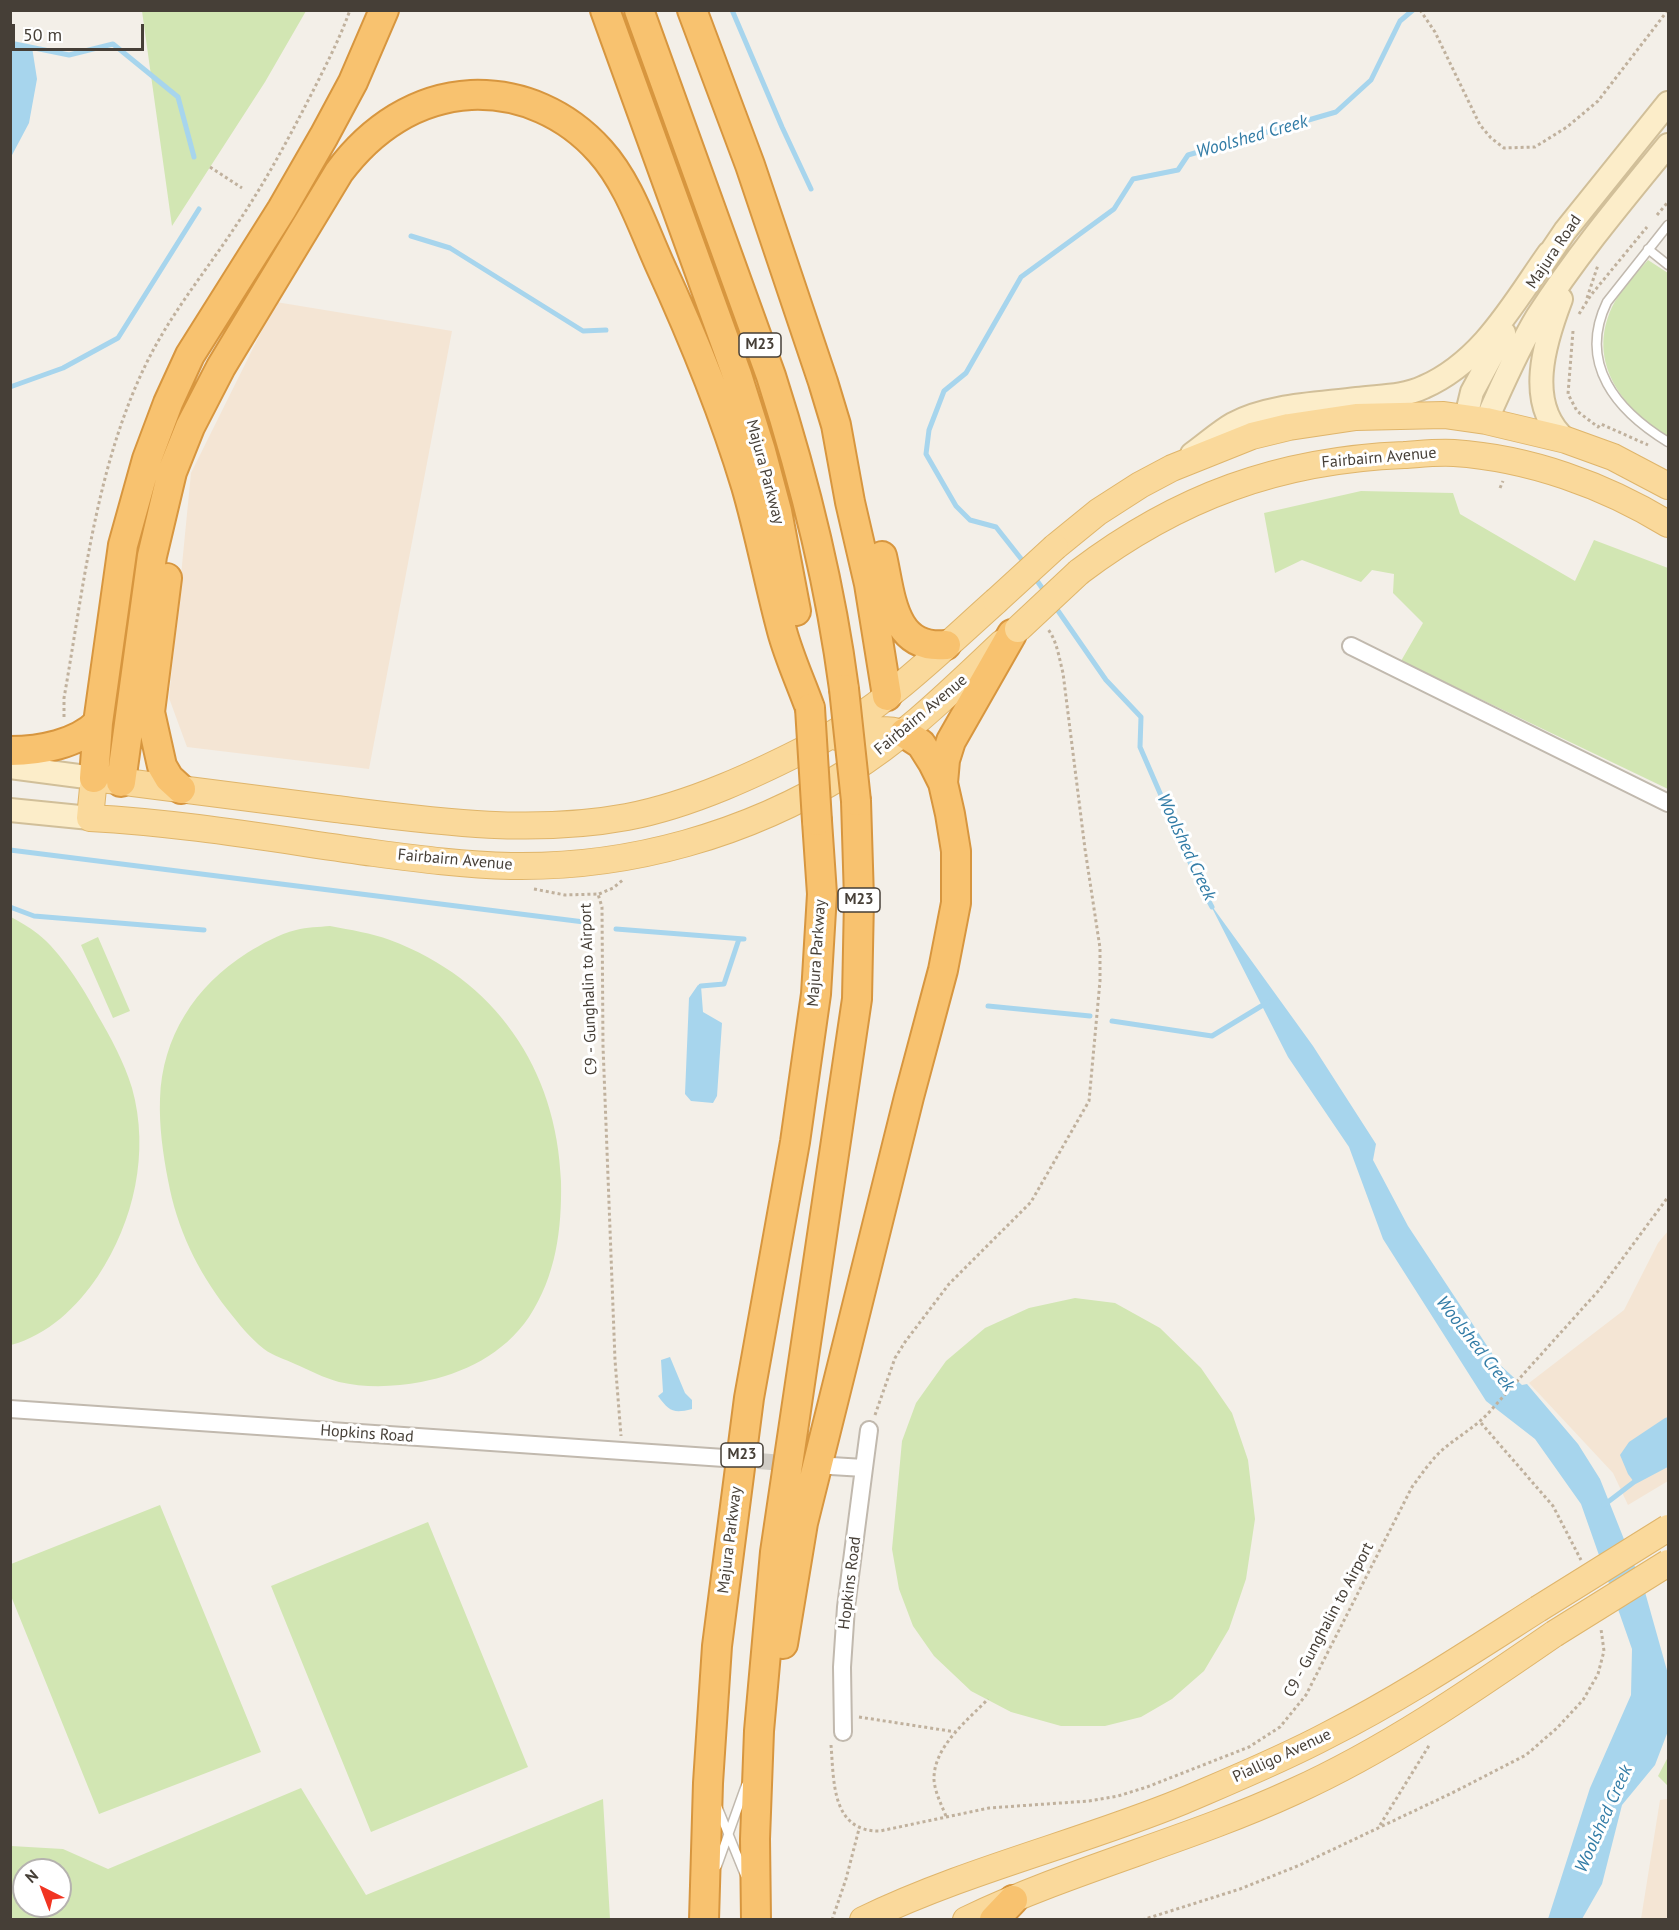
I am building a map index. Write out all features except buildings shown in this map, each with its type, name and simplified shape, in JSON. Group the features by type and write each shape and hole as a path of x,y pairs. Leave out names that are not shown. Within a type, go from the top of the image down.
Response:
{"highway":[{"path":"107,780 98,723 123,545 139,484 168,403 190,355 282,209 354,82 384,10"},
{"name":"Majura Parkway","path":"605,10 720,323 761,451 789,571 810,708 822,894 816,994 795,1142 749,1398 717,1646 708,1783 704,1909"},
{"name":"Majura Parkway","path":"639,10 788,429 816,532 837,634 856,801 859,899 857,999 775,1552 758,1748 756,1911"},
{"path":"692,10 760,194 836,424 850,502 869,584 887,696"},
{"path":"107,780 150,567 172,472 189,427 221,368 352,154 370,136 412,109 457,96 497,96 533,104 564,119 592,143 612,167 631,201 705,370 735,453 761,540 784,639 810,708"},
{"path":"836,424 868,493 893,606 899,623 905,632 918,642 933,646 946,645"},
{"path":"172,472 170,548 150,704 162,766 169,778 181,789"},
{"path":"943,783 945,760 951,741 1015,632"},
{"path":"10,751 46,747 71,740 83,735 98,723"},
{"path":"756,1815 770,1750 783,1642 803,1523 943,970 956,903 956,851 943,783 921,744 896,731"}],"main road":[{"name":"Majura Road","path":"1476,419 1472,392 1549,253 1668,103"},
{"name":"Majura Road","path":"1476,419 1537,319 1572,269 1623,200 1668,145"},
{"path":"1172,468 1225,429 1246,419 1300,405 1408,392 1434,382 1465,361 1491,336 1549,253"},
{"path":"1566,440 1552,426 1546,409 1543,398 1542,363 1548,333 1572,269"},
{"path":"10,767 487,826 567,823 628,817 686,801 748,776 817,742 887,696 1055,547 1098,512 1172,468 1252,436 1289,427 1356,417 1476,419 1566,440 1613,457 1668,486"},
{"path":"1464,454 1476,419"},
{"name":"Fairbairn Avenue","path":"10,810 116,820 435,861 509,866 569,864 628,858 712,836 821,789 871,757 896,731 1015,632 1079,572 1109,550 1177,509 1266,475 1341,459 1444,452 1464,454 1546,470 1594,486 1668,524"},
{"path":"817,742 857,732 896,731 887,696"},
{"path":"90,818 107,780"},
{"path":"107,780 116,820"},
{"name":"Pialligo Avenue","path":"863,1920 940,1887 1181,1802 1328,1735 1433,1677 1668,1528"},
{"path":"966,1920 1004,1910 1094,1868 1209,1828 1292,1793 1345,1767 1392,1742 1554,1634 1668,1563"}],"street":[{"path":"1351,646 1668,803"},
{"name":"Hopkins Road","path":"10,1409 724,1458"},
{"name":"Hopkins Road","path":"836,1735 842,1714 846,1607 869,1430"},
{"path":"831,1466 864,1468"}],"lane":[{"path":"1668,225 1607,302 1601,315 1596,341 1597,357 1605,381 1622,405 1636,420 1668,442"},
{"path":"1648,249 1668,266"},
{"path":"704,1909 758,1748"},
{"path":"708,1783 756,1911"}],"path":[{"path":"1420,10 1435,32 1480,125 1504,148 1536,147 1567,127 1598,101 1668,10"},
{"path":"210,167 242,188"},
{"path":"869,1430 895,1358 921,1320 960,1272 1031,1202 1089,1101 1100,948 1063,673 1051,633 1045,625"},
{"name":"C9 - Gunghalin to Airport","path":"533,888 565,895 598,894 602,907 603,1046 615,1360 621,1451"},
{"name":"C9 - Gunghalin to Airport","path":"860,1829 886,1830 989,1808 1089,1802 1118,1796 1249,1747 1280,1727 1306,1695 1412,1487 1441,1451 1481,1422 1600,1289 1668,1197"},
{"path":"946,1816 935,1788 935,1773 942,1752 987,1699"},
{"path":"842,1714 957,1732"},
{"path":"832,1920 860,1829 849,1821 838,1802 835,1789 836,1735"},
{"path":"1378,1827 1433,1739"}],"shaded area":[{"path":"276,302 452,331 369,769 187,747 169,698 191,473"},
{"path":"1668,1231 1668,1481 1628,1505 1613,1473 1529,1383 1624,1310 1658,1243"},
{"path":"1668,1799 1668,1919 1641,1919 1660,1800"}],"green space":[{"path":"142,11 306,11 265,82 172,226"},
{"path":"1648,260 1668,273 1668,437 1637,413 1624,398 1613,382 1606,365 1603,347 1605,328 1615,301"},
{"path":"1361,491 1453,493 1460,514 1575,581 1594,540 1668,568 1668,789 1401,661 1423,623 1393,593 1394,574 1372,570 1361,582 1302,560 1275,573 1264,513"},
{"path":"11,917 46,941 63,960 112,1041 132,1088 137,1112 139,1161 129,1210 121,1233 98,1276 71,1309 49,1327 11,1345"},
{"path":"330,926 390,940 427,957 460,978 489,1004 513,1033 533,1066 547,1102 557,1140 561,1181 556,1252 546,1285 538,1301 519,1330 495,1352 467,1368 421,1382 380,1386 339,1382 275,1356 264,1349 227,1309 206,1279 183,1232 168,1180 160,1119 162,1076 167,1055 185,1015 212,981 247,953 290,932 304,928"},
{"path":"98,937 130,1011 113,1018 81,945"},
{"path":"1075,1298 1115,1303 1160,1328 1201,1368 1232,1413 1248,1460 1255,1519 1246,1579 1229,1629 1204,1671 1172,1699 1141,1717 1105,1726 1061,1726 1011,1712 971,1691 934,1656 913,1626 899,1589 892,1549 902,1441 916,1403 946,1361 985,1328 1029,1308"},
{"path":"160,1505 261,1752 99,1814 11,1596 11,1564"},
{"path":"428,1522 528,1767 371,1832 271,1586"},
{"path":"1668,1757 1668,1786 1658,1776"},
{"path":"301,1788 366,1895 603,1799 610,1919 11,1919 11,1846 63,1849 108,1869"}],"water":[{"path":"11,43 32,47 37,79 29,123 11,157"},
{"path":"1209,902 1313,1046 1376,1144 1373,1160 1408,1226 1499,1364 1522,1385 1527,1384 1578,1444 1600,1479 1645,1592 1668,1674 1668,1731 1655,1765 1622,1805 1602,1884 1582,1919 1548,1919 1590,1788 1631,1695 1632,1649 1581,1504 1535,1439 1486,1401 1383,1239 1349,1147 1288,1057"},
{"path":"698,985 701,986 703,1012 722,1023 717,1096 713,1103 691,1101 685,1094 689,998"},
{"path":"670,1357 685,1393 692,1400 692,1409 672,1410 658,1396 663,1392 661,1360"},
{"path":"1668,1417 1668,1464 1634,1482 1620,1455 1629,1442"}],"waterway":[{"path":"732,10 811,189"},
{"name":"Woolshed Creek","path":"1026,565 996,527 970,520 956,506 926,454 929,430 944,391 966,373 1021,277 1114,209 1133,179 1178,170 1188,155 1336,112 1371,80 1400,21 1413,10"},
{"path":"10,43 69,55 113,44 178,97 194,157"},
{"path":"10,387 63,368 118,338 199,209"},
{"path":"411,236 450,248 583,331 606,330"},
{"name":"Woolshed Creek","path":"1033,575 1047,595"},
{"name":"Woolshed Creek","path":"1054,605 1106,680 1141,717 1140,747 1199,883 1212,907"},
{"path":"10,850 584,922"},
{"path":"10,907 34,916 204,930"},
{"path":"616,929 744,939"},
{"path":"701,986 724,984 739,939"},
{"path":"1112,1021 1212,1036 1268,1002"},
{"path":"988,1006 1090,1016"},
{"path":"1604,1505 1634,1482 1668,1464"}],"tunnel":[{"path":"734,1459 795,1464"}]}
